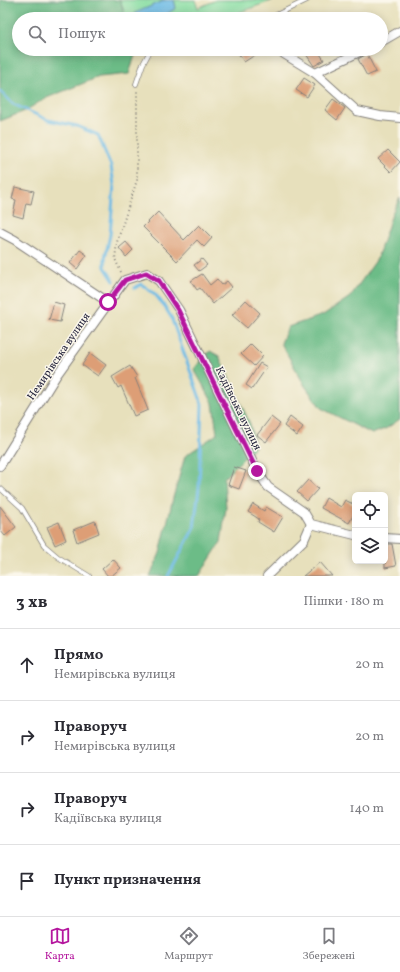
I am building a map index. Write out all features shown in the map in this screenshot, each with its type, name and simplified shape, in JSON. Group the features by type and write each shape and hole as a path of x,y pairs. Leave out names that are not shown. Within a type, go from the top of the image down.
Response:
{"street":[{"path":"388,38 400,31"},
{"path":"291,56 315,73 357,111 380,116 400,118"},
{"path":"315,73 351,56"},
{"path":"0,232 15,240 108,302"},
{"name":"Кадіївська вулиця","path":"125,280 146,273 159,281 178,310 257,471 268,487 304,512 311,524"},
{"name":"Немирівська вулиця","path":"0,466 56,376 125,280"},
{"path":"267,576 304,540 311,524 352,534"},
{"path":"388,538 400,539"}],"lane":[{"path":"283,12 306,0"},
{"path":"136,84 147,56"},
{"path":"0,488 22,508 44,545 58,557 89,576"}],"path":[{"path":"125,280 115,258 117,242 138,180 136,84"}],"green space":[{"path":"0,0 120,0 124,12 12,12 12,56 135,56 129,74 99,77 44,99 25,111 0,121"},
{"path":"120,0 166,0 138,12 124,12"},
{"path":"174,0 195,0 198,8 216,0 274,0 240,12 170,12 176,8"},
{"path":"400,198 400,419 387,428 372,434 321,408 305,386 281,343 288,327 323,315 350,297 377,259 393,211"},
{"path":"210,351 219,356 250,424 255,447 224,478 226,508 221,542 199,576 150,576 160,553 185,456 217,434 213,403 194,369"}],"water":[{"path":"166,0 174,0 176,8 170,12 137,12"}],"building":[{"path":"240,56 253,56 244,62"},
{"path":"307,56 321,56 324,60 314,66"},
{"path":"363,56 368,56 376,72 367,76 358,59"},
{"path":"304,78 315,85 307,97 296,90"},
{"path":"333,99 345,108 337,120 325,110"},
{"path":"388,150 400,162 391,172 378,159"},
{"path":"15,187 34,191 31,204 26,203 23,218 13,215 16,200 12,199"},
{"path":"158,212 184,240 199,225 212,238 204,247 197,240 177,261 143,227"},
{"path":"126,242 133,250 126,257 119,248"},
{"path":"80,250 87,255 77,269 70,263"},
{"path":"202,259 207,265 199,271 194,265"},
{"path":"202,274 210,285 217,279 222,285 227,281 232,287 213,304 200,288 197,290 191,281"},
{"path":"246,300 260,313 247,328 232,315"},
{"path":"54,302 64,305 60,322 49,320"},
{"path":"251,344 263,356 254,366 241,354"},
{"path":"90,353 106,365 98,376 82,365"},
{"path":"260,363 267,367 252,389 246,385"},
{"path":"130,366 137,377 135,378 148,410 134,416 121,386 118,388 112,377"},
{"path":"271,417 280,424 266,442 257,435"},
{"path":"290,417 303,427 297,436 284,426"},
{"path":"234,467 246,471 239,489 228,485"},
{"path":"308,480 318,489 307,501 297,492"},
{"path":"326,498 341,507 345,500 352,504 352,518 349,523 321,508"},
{"path":"253,504 264,511 266,507 283,517 274,532 258,522 259,519 248,512"},
{"path":"0,506 16,527 5,536 0,530"},
{"path":"95,521 99,533 77,542 73,530"},
{"path":"59,522 66,540 55,545 47,527"},
{"path":"388,544 392,544 396,566 385,568 385,564 388,564"},
{"path":"113,559 121,568 111,576 108,576 102,569"},
{"path":"320,562 332,576 303,576"}],"waterway":[{"path":"0,91 13,104 48,120 77,126 98,135 111,166 114,185 110,235 105,258 105,267 114,281"},
{"path":"135,288 141,284 155,294 171,317 202,404 199,488 194,528 168,576"}],"route":[{"path":"108,302 125,280 146,273 159,281 178,310 257,471"}]}
